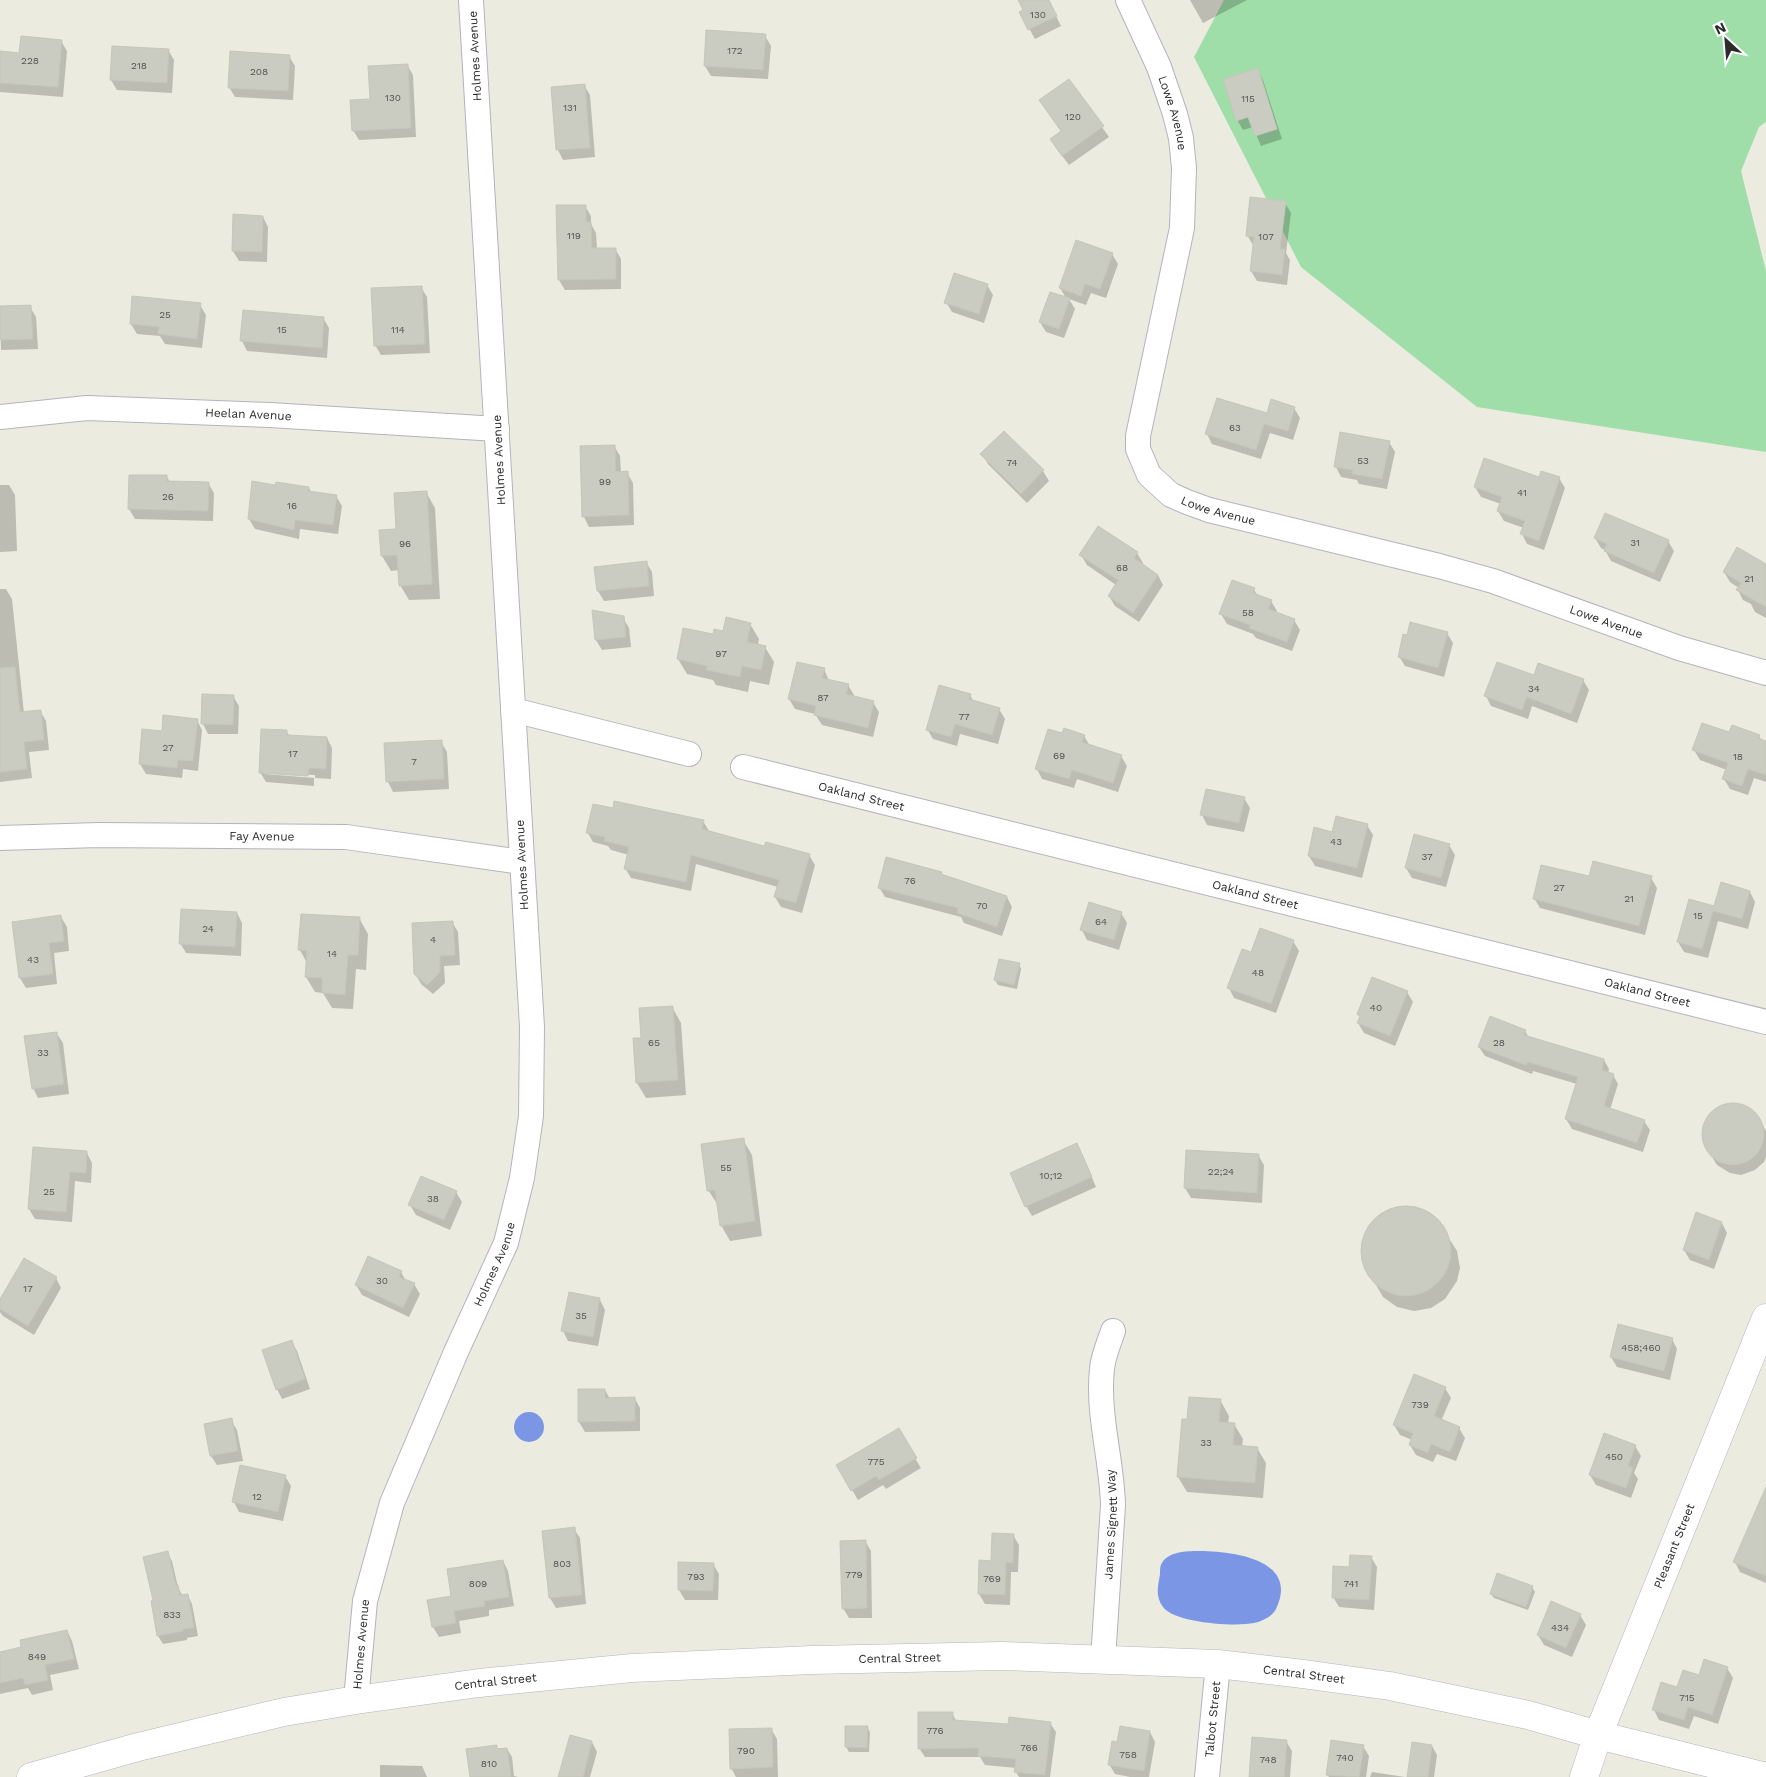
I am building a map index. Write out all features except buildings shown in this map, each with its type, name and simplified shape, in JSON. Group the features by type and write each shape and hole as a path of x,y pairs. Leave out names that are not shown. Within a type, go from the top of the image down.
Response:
{"main road":[{"name":"Pleasant Street","path":"1584,1777 1598,1735 1766,1318"},
{"name":"Central Street","path":"31,1777 138,1747 284,1712 479,1683 650,1667 812,1660 1002,1656 1218,1664 1390,1686 1528,1715 1598,1735 1766,1777"}],"street":[{"name":"Holmes Avenue","path":"356,1700 365,1601 392,1503 456,1352 506,1243 522,1178 531,1116 532,1028 471,0"},
{"name":"Lowe Avenue","path":"1128,0 1159,67 1170,98 1181,138 1184,168 1182,228 1138,436 1138,449 1149,475 1171,494 1209,510 1492,581 1679,648 1766,673"},
{"name":"Heelan Avenue","path":"0,417 87,408 270,414 497,429"},
{"path":"513,710 689,754"},
{"name":"Oakland Street","path":"743,767 1766,1022"},
{"name":"Fay Avenue","path":"0,838 99,835 346,837 522,862"},
{"name":"James Signett Way","path":"1103,1660 1113,1505 1104,1424 1102,1367 1112,1331"},
{"name":"Talbot Street","path":"1207,1777 1218,1664"}],"green space":[{"path":"1224,0 1766,0 1766,122 1759,127 1741,171 1766,271 1766,452 1477,407 1301,267 1194,57"}],"water":[{"path":"529,1412 540,1416 544,1427 540,1438 529,1442 518,1438 514,1427 518,1416"},
{"path":"1204,1551 1247,1557 1261,1562 1272,1570 1279,1580 1281,1593 1274,1612 1257,1622 1220,1624 1180,1617 1163,1607 1160,1603 1158,1591 1162,1563 1175,1553"}]}
